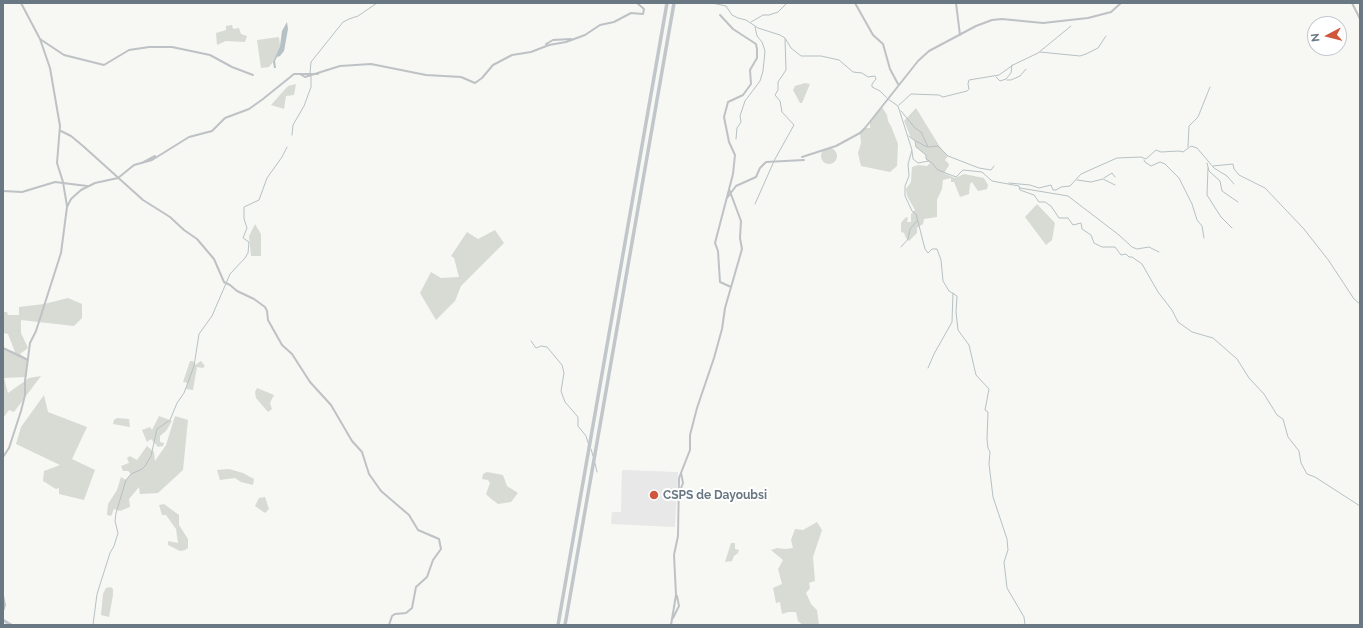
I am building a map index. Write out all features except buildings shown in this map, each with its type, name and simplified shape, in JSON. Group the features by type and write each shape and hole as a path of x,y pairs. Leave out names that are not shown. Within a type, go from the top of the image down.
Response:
{"highway":[{"path":"558,625 667,3"},
{"path":"565,625 674,3"}],"street":[{"path":"3,457 9,448 21,411 25,395 25,381 30,343 36,331 61,253 67,207 58,163 61,131 50,68 40,39 21,3"},
{"path":"299,74 305,77 320,74 340,66 371,64 426,75 461,77 475,83 496,63 512,55 531,52 553,40 574,39 631,13 643,14 644,9 637,3"},
{"path":"855,3 873,35 883,44 890,69 898,84"},
{"path":"956,3 960,35"},
{"path":"726,199 736,186 756,177 760,168 766,162 803,159 852,138 865,128 898,84 923,56 960,35 992,20 1002,19 1042,23 1088,18 1111,12 1121,3"},
{"path":"1352,3 1360,19"},
{"path":"720,15 734,29 756,44 757,49 757,58 750,70 750,84 743,95 731,100 726,105 724,120 729,142 735,155 733,174 715,243 718,251 720,282 731,287"},
{"path":"40,39 64,55 104,65 129,50 149,47 172,47 210,55 232,67 253,75"},
{"path":"67,207 75,194 88,186 118,178 127,169 152,160 158,155 172,149 175,145 189,137 212,131 225,118 248,109 293,74 320,74"},
{"path":"61,131 71,136 143,200 170,217 184,230 197,239 214,259 224,282 265,307 268,320 282,345 292,354 310,382 331,405 352,441 362,452 370,474 381,491 409,514 418,530 439,540 441,549 435,557 427,577 416,588 412,608 406,613 395,614 392,616 389,625"},
{"path":"3,191 22,192 50,183 63,182 88,186"},
{"path":"671,625 679,606 676,595 674,555 678,536 678,494 683,483 681,472 690,450 690,435 697,408 714,358 731,287 742,250 740,238 741,221 729,189"},
{"path":"3,348 28,360"},
{"path":"3,596 5,605 3,612"},
{"path":"3,620 11,625"}],"shaded area":[{"path":"287,22 288,29 284,51 277,57 275,61 276,68 274,68 273,62 280,46 282,31"},
{"path":"232,25 233,29 239,28 241,34 247,36 245,42 226,41 217,45 216,33 226,30 226,26"},
{"path":"279,37 280,46 273,62 269,67 261,68 257,40"},
{"path":"805,83 810,84 802,103 800,103 793,90 795,86"},
{"path":"296,84 294,95 286,96 284,109 271,105 288,86"},
{"path":"882,107 887,115 898,144 897,166 890,172 861,166 858,153 861,143 860,133 865,128 870,128 870,121"},
{"path":"916,108 940,147 948,156 945,160 949,164 944,173 955,178 964,174 984,178 988,185 987,189 978,191 972,182 970,184 969,194 960,197 954,182 951,182 951,178 943,180 942,189 937,200 937,217 924,219 923,224 917,228 917,233 909,241 904,233 901,232 901,223 906,217 908,218 907,222 911,222 911,214 915,210 907,196 906,189 911,182 912,167 918,165 927,166 930,163 926,159 926,155 916,147 915,141 911,138 904,121"},
{"path":"829,148 835,150 837,156 835,162 829,164 823,162 821,156 823,150"},
{"path":"1037,204 1055,223 1052,240 1046,245 1025,217"},
{"path":"255,224 261,234 261,256 251,256 249,236"},
{"path":"495,230 504,243 461,286 455,301 436,320 420,293 431,272 441,278 459,277 454,258 451,256 467,232 478,239"},
{"path":"68,298 82,304 82,318 74,326 21,320 21,333 28,348 20,354 28,360 25,377 4,378 8,393 29,378 41,376 14,412 9,410 3,418 3,348 15,352 8,334 3,333 3,312 7,312 8,315 19,315 19,307 44,304"},
{"path":"190,361 193,361 195,365 201,361 205,366 203,368 197,367 193,390 186,389 188,383 183,382"},
{"path":"257,388 274,395 270,403 272,409 268,412 256,398 255,392"},
{"path":"44,395 48,412 87,427 72,459 95,470 84,500 59,494 59,488 56,489 43,481 44,471 60,465 16,444 21,427"},
{"path":"159,416 172,421 166,431 160,436 160,442 164,443 163,446 158,447 151,439 147,442 142,430 150,427 152,430"},
{"path":"175,416 188,420 183,470 158,493 140,494 139,487 129,499 130,507 120,511 114,509 111,516 107,515 108,504 117,490 121,477 126,480 131,474 128,471 123,471 121,466 129,463 127,458 130,456 137,460 147,446 154,452 155,461 166,445"},
{"path":"117,418 129,419 130,427 113,424 114,420"},
{"path":"229,469 243,473 254,479 253,485 241,482 235,478 220,480 217,470"},
{"path":"622,470 678,472 675,527 611,524 612,512 621,512"},
{"path":"487,472 503,475 507,486 518,493 511,502 498,504 486,494 490,483 488,480 482,479 483,474"},
{"path":"265,497 269,509 265,513 255,506 259,498"},
{"path":"164,504 179,515 179,525 188,539 188,548 185,550 180,551 168,545 168,541 178,543 176,529 166,515 162,515 159,505"},
{"path":"817,522 822,530 813,557 815,581 809,583 810,588 806,593 811,604 817,610 819,625 803,625 798,621 796,612 782,614 780,602 776,603 773,588 782,584 778,569 783,560 771,550 777,548 793,548 791,540 795,529 803,530"},
{"path":"731,543 735,543 735,549 739,550 732,561 725,562"},
{"path":"111,587 113,589 113,595 109,617 101,615 103,594 106,588"}],"waterway":[{"path":"310,73 311,62 343,22 358,16 377,3"},
{"path":"712,3 726,6 732,15 746,20 758,28 780,35 785,38 791,48 801,56 821,56 839,60 853,72 862,73 868,77 875,76 876,79 872,84 872,87 880,91 898,106 912,150 908,164 909,176 905,186 905,196 912,211 916,214 925,249 928,253 932,249 937,249 941,260 943,281 949,291 957,296 956,312 958,330 969,345 976,375 989,389 985,410 988,412 987,439 990,452 989,464 993,497 1007,539 1008,550 1004,562 1007,588 1024,617 1025,625"},
{"path":"751,22 763,15 778,12 787,3"},
{"path":"899,105 911,94 939,95 943,97 967,91 969,89 969,80 999,75 1013,65 1038,53 1071,26"},
{"path":"736,139 737,128 741,122 740,116 745,101 760,81 763,71 765,51 762,42 757,36 755,27"},
{"path":"1040,52 1080,56 1098,48 1106,36"},
{"path":"755,204 775,159 794,125 782,112 780,101 775,95 778,90 778,82 786,70 785,39"},
{"path":"996,77 1000,81 1006,79 1011,73 1012,65"},
{"path":"1007,80 1020,76 1026,69"},
{"path":"292,135 293,125 304,106 311,87 311,76"},
{"path":"1188,147 1189,126 1198,117 1210,87"},
{"path":"901,111 915,128 921,132 928,147 938,146 948,156 979,168 991,170 994,166"},
{"path":"909,136 915,141 916,147 926,155 926,159 938,170 956,177 963,170 982,172 992,181 1019,186 1020,190 1034,195 1039,202 1045,202 1051,206 1059,218 1068,218 1073,225 1081,223 1082,229 1091,235 1094,243 1102,247 1115,247 1121,255 1126,254 1142,264 1158,292 1172,310 1178,322 1192,332 1213,338 1237,359 1249,378 1264,394 1277,415 1283,419 1288,437 1299,451 1301,463 1307,474 1315,477 1360,506"},
{"path":"916,141 927,147"},
{"path":"1009,183 1030,185 1039,188 1051,185 1053,190 1056,190 1061,187 1070,186 1081,174 1117,158 1141,157 1146,159 1156,150 1161,152 1183,152 1191,146 1197,148 1214,168 1227,176 1234,184"},
{"path":"93,625 97,594 118,533 115,521 116,513 126,480 131,474 145,466 151,456 157,429 170,420 177,403 184,393 194,366 199,334 212,316 230,274 248,253 249,242 243,238 247,228 244,219 244,207 259,200 267,178 282,157 287,147"},
{"path":"912,151 913,159 918,163 929,161"},
{"path":"1144,160 1151,166 1160,162 1165,164 1179,178 1192,204 1197,220 1202,226 1204,238"},
{"path":"1207,163 1209,171 1220,181 1222,191 1238,202"},
{"path":"1213,166 1233,164 1234,169 1239,175 1265,188 1304,229 1329,261 1354,299 1360,304"},
{"path":"1208,168 1207,195 1221,217 1232,228"},
{"path":"1104,178 1112,173 1115,177"},
{"path":"1077,180 1091,182 1103,179 1115,185"},
{"path":"1020,188 1068,196 1119,235 1132,247 1137,249 1149,247 1159,252"},
{"path":"901,247 908,239 910,229 917,221"},
{"path":"928,368 952,322 953,293"},
{"path":"531,341 536,348 541,346 547,347 562,365 564,373 561,391 565,402 578,417 578,426 586,436 588,443"},
{"path":"591,449 593,456"},
{"path":"595,463 597,472"}],"place":[{"name":"CSPS de Dayoubsi","path":"654,495"}]}
